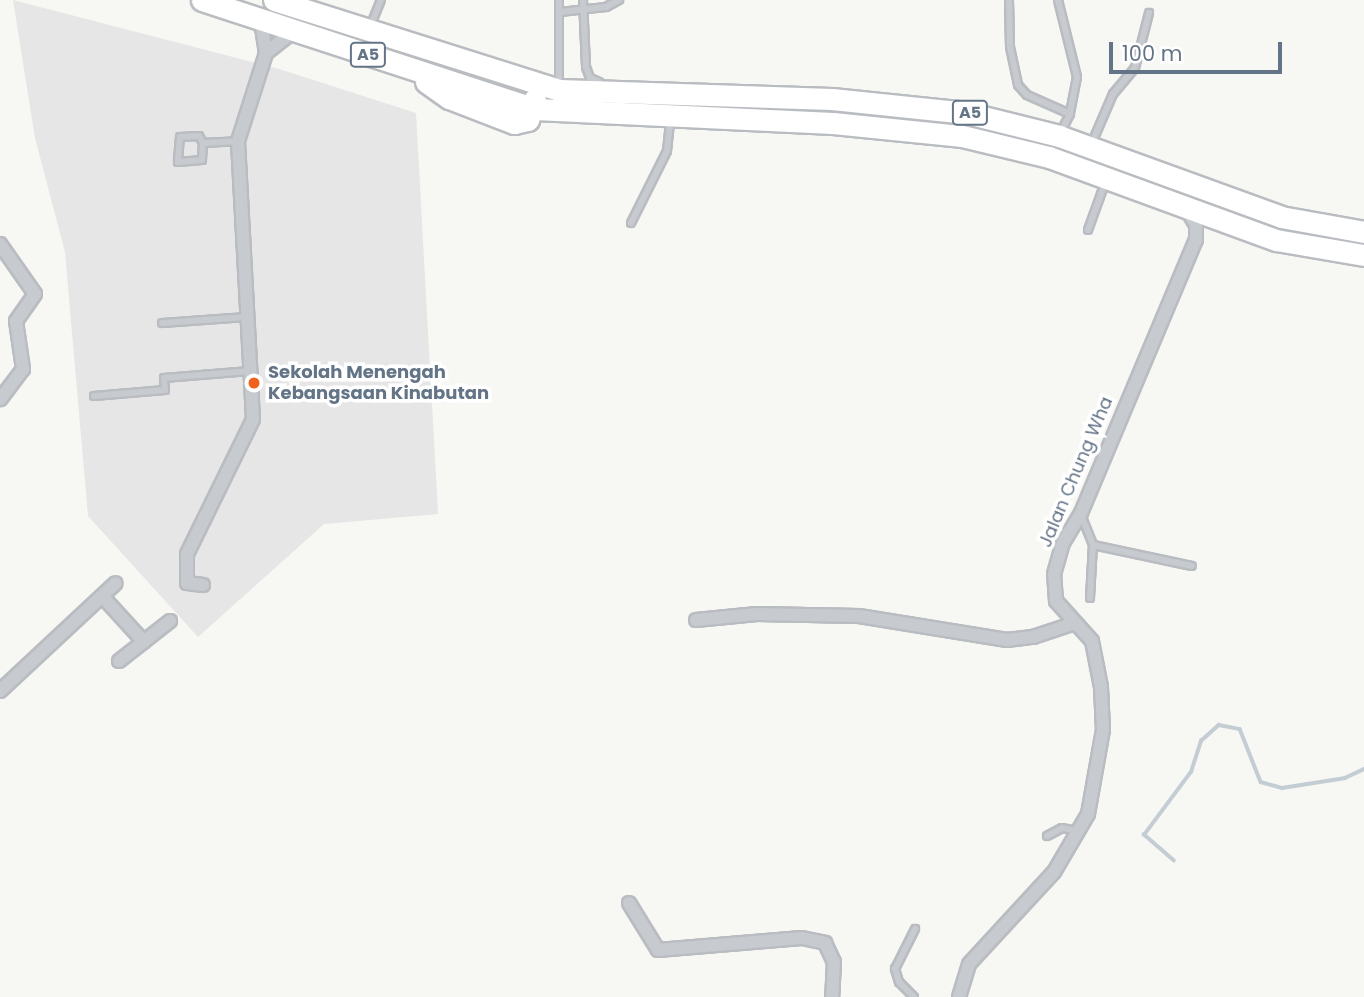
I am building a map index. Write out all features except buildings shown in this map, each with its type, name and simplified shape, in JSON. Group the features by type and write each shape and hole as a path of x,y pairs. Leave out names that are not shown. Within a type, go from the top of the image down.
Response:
{"highway":[{"name":"A5","path":"202,0 544,111 928,131 1049,157 1276,240 1364,255"},
{"name":"A5","path":"274,0 421,49 559,90 934,107 1059,136 1282,218 1364,232"},
{"path":"421,49 431,59 526,90 534,95 544,111 559,90"}],"street":[{"path":"203,585 187,583 184,564 246,440 253,419 253,370 247,317 238,141 265,53 262,27 252,16"},
{"path":"265,53 295,31"},
{"name":"Jalan Chung Wha","path":"959,997 969,964 981,946 1054,872 1079,831 1097,775 1103,730 1092,641 1056,601 1054,574 1063,543 1081,513 1196,240 1196,225 1187,209"},
{"path":"0,244 35,294 16,321 23,369 0,399"},
{"path":"0,691 116,583"},
{"path":"102,596 144,642"},
{"path":"696,620 757,614 859,616 1007,640 1033,638 1075,622"},
{"path":"119,661 170,621"},
{"path":"629,903 658,950 802,937 825,943 834,962 832,997"}],"lane":[{"path":"368,31 381,0"},
{"path":"559,0 559,90"},
{"path":"583,0 590,78 644,84 658,94"},
{"path":"560,12 583,11 619,0"},
{"path":"1009,0 1010,47 1018,85 1027,95 1070,114"},
{"path":"1058,0 1074,55 1077,77 1070,114 1059,136"},
{"path":"1090,147 1113,94 1135,68 1149,13"},
{"path":"631,223 667,151 670,118"},
{"path":"199,136 203,143 202,160 178,162 180,137 199,136"},
{"path":"203,143 238,141"},
{"path":"1088,230 1107,178"},
{"path":"162,323 247,317"},
{"path":"94,396 165,390 164,378 253,370"},
{"path":"1081,513 1093,545 1090,598"},
{"path":"1093,545 1192,566"},
{"path":"1047,836 1062,828 1079,831"},
{"path":"914,997 899,982 895,969 915,929"}],"shaded area":[{"name":"Sekolah Menengah Kebangsaan Kinabutan","path":"13,0 279,69 416,113 438,514 324,524 198,637 88,516 65,252 35,138"}],"waterway":[{"path":"1174,861 1144,835 1191,772 1201,741 1219,725 1240,729 1261,782 1282,788 1345,778 1364,769"}],"place":[{"name":"Sekolah Menengah Kebangsaan Kinabutan","path":"254,383"}]}
